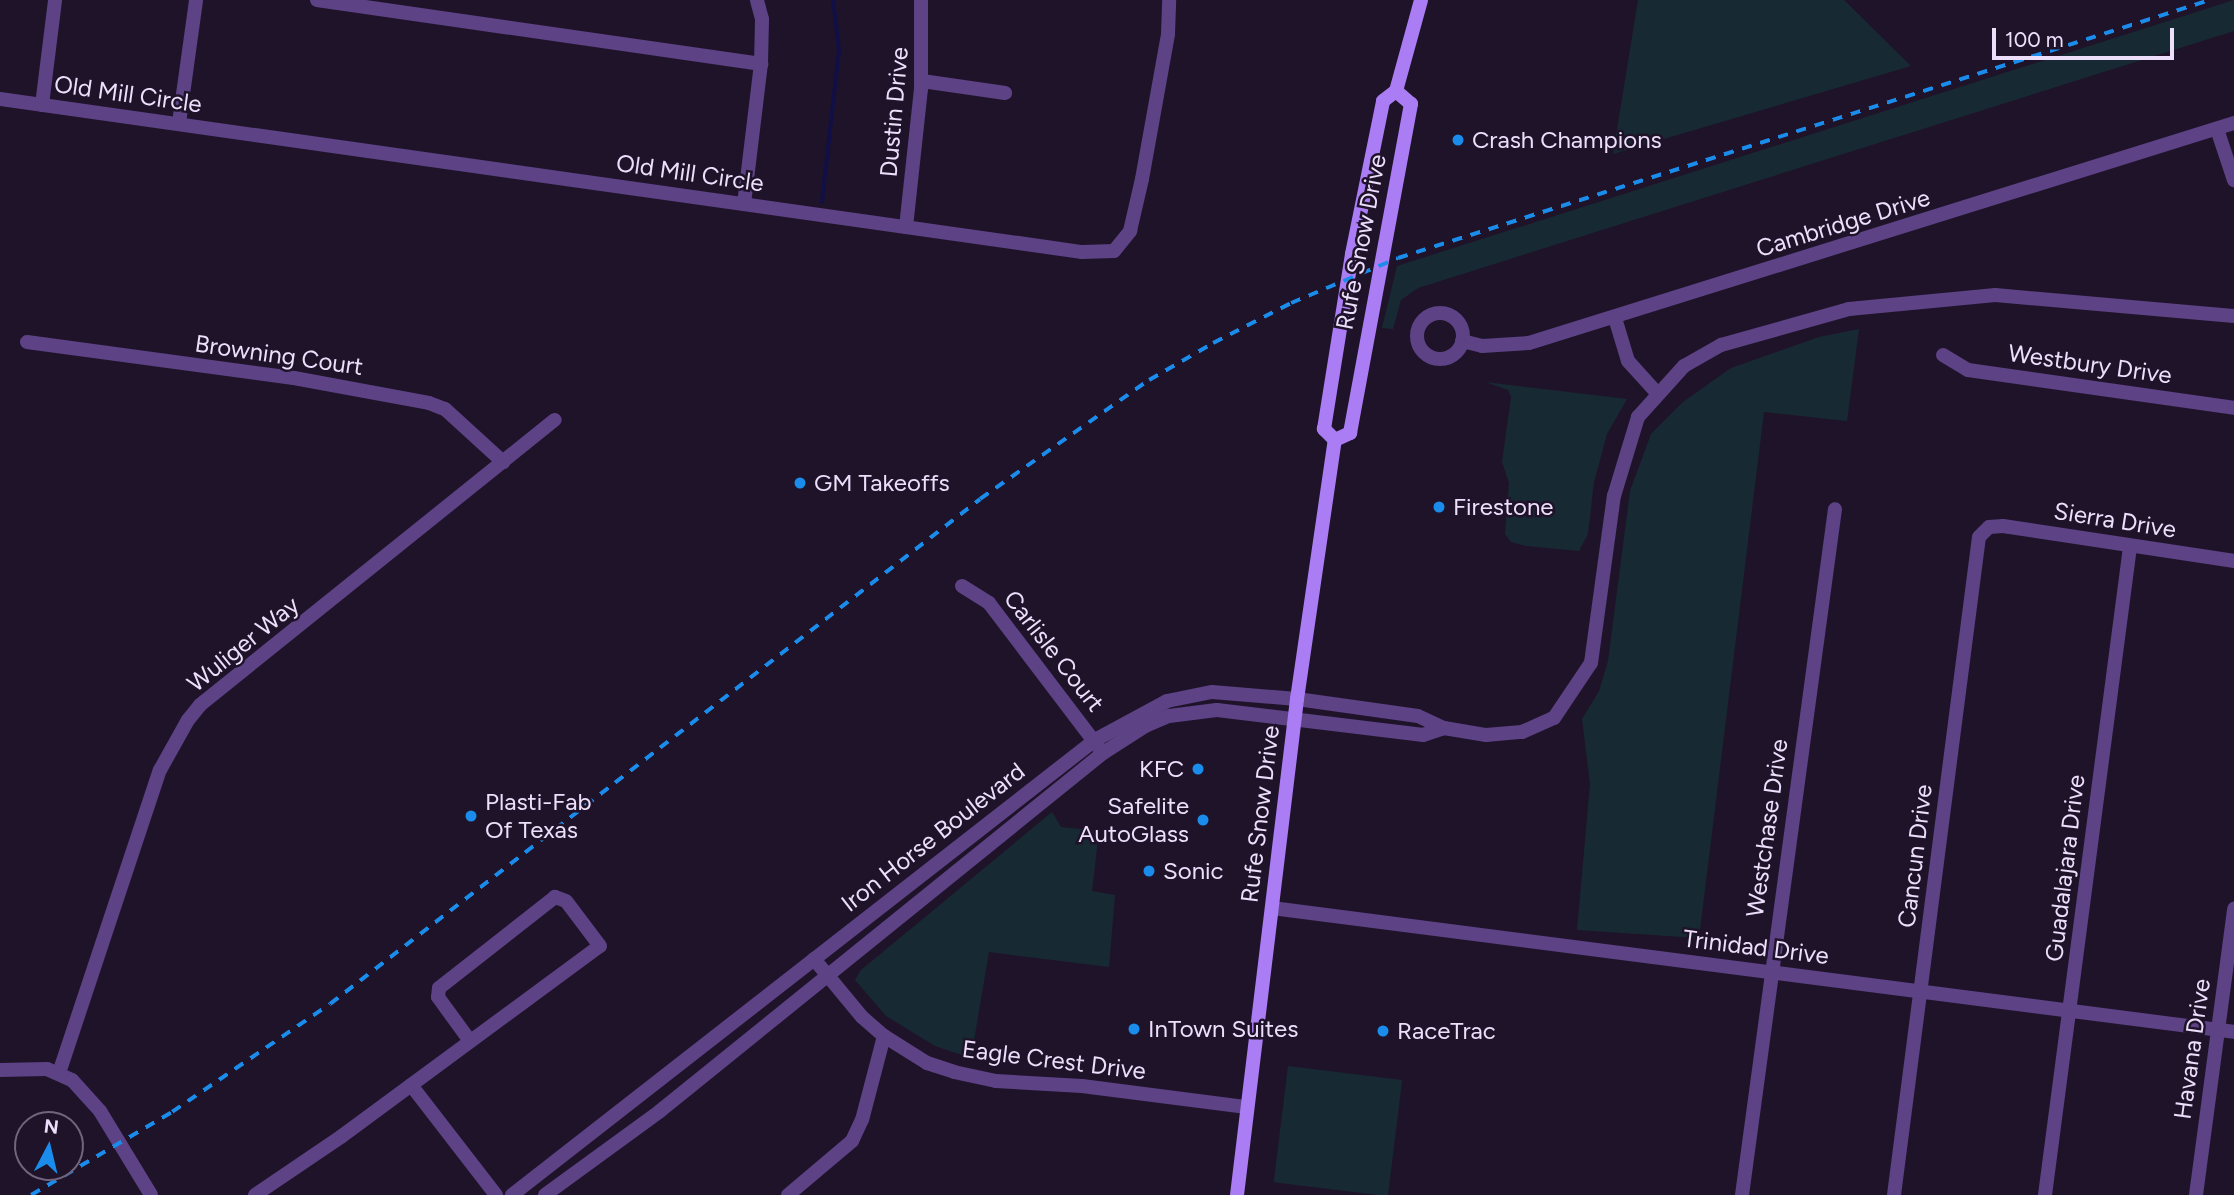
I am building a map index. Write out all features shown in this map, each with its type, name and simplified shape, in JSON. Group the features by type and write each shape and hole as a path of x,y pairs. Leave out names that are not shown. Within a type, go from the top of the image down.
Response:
{"main road":[{"name":"Rufe Snow Drive","path":"1335,440 1324,429 1341,313 1383,101 1396,91 1421,0"},
{"name":"Rufe Snow Drive","path":"1335,440 1350,433 1411,104 1396,91"},
{"name":"Rufe Snow Drive","path":"1237,1195 1297,699 1335,440"}],"street":[{"path":"42,105 55,0"},
{"path":"179,123 196,0"},
{"path":"317,0 761,64"},
{"path":"744,204 761,64 762,19 757,0"},
{"name":"Dustin Drive","path":"906,227 922,81 921,0"},
{"name":"Old Mill Circle","path":"0,99 1082,252 1114,251 1125,243 1142,179 1168,34 1169,0"},
{"path":"922,81 1005,93"},
{"name":"Cambridge Drive","path":"1462,341 1482,346 1529,343 2234,123"},
{"path":"2217,129 2234,180"},
{"name":"Iron Horse Boulevard","path":"512,1195 1095,740 1154,706 1193,694 1297,699 1418,716 1444,728 1486,735 1522,732 1554,718 1574,693 1591,663 1614,496 1625,449 1638,418 1657,393 1685,366 1721,345 1861,308 1995,295 2234,316"},
{"path":"1615,318 1629,361 1657,393"},
{"name":"Browning Court","path":"27,342 294,378 418,400 445,409 503,462"},
{"name":"Westbury Drive","path":"1942,355 1968,370 2234,408"},
{"name":"Wuliger Way","path":"59,1073 160,770 188,720 200,705 555,420"},
{"name":"Westchase Drive","path":"1742,1195 1770,972 1835,509"},
{"name":"Sierra Drive","path":"1989,527 2234,561"},
{"name":"Cancun Drive","path":"1894,1195 1979,537 1989,527"},
{"name":"Guadalajara Drive","path":"2045,1195 2130,547"},
{"name":"Carlisle Court","path":"962,586 989,603 1104,753"},
{"name":"Iron Horse Boulevard","path":"545,1195 660,1111 1104,753 1145,726 1197,710 1295,718 1423,735 1444,728"},
{"path":"255,1195 411,1085 600,946 566,901 555,897 439,988 438,997 470,1041"},
{"name":"Trinidad Drive","path":"1272,908 2234,1032"},
{"name":"Havana Drive","path":"2196,1195 2234,909"},
{"name":"Eagle Crest Drive","path":"814,959 862,1017 884,1037 927,1063 975,1079 1058,1084 1247,1107"},
{"path":"788,1195 852,1141 862,1121 884,1037"},
{"path":"0,1070 59,1073 72,1080 100,1111 151,1195"},
{"path":"411,1085 496,1195"}],"shaded area":[{"path":"1638,0 1844,0 1911,66 1613,154"},
{"path":"2234,0 2234,31 1418,288 1401,300 1393,329 1382,328 1397,266"},
{"path":"1859,329 1847,421 1764,412 1699,938 1577,930 1590,784 1582,719 1599,691 1608,661 1630,491 1651,434 1683,402 1731,368 1819,337"},
{"path":"1485,382 1627,399 1607,434 1594,482 1588,534 1579,551 1526,546 1511,542 1505,534 1509,483 1502,462 1511,397 1508,390"},
{"path":"1052,812 1061,827 1099,831 1092,891 1115,895 1109,967 989,952 971,1058 935,1046 886,1016 855,980 861,970"},
{"path":"1288,1066 1402,1080 1388,1195 1274,1182"}],"waterway":[{"path":"822,202 839,50 833,0"}],"railway":[{"path":"31,1195 172,1112 330,1004 980,499 1149,380 1213,343 1291,303 1398,258 2210,0"}],"place":[{"name":"Crash Champions","path":"1458,140"},
{"name":"GM Takeoffs","path":"800,483"},
{"name":"Firestone","path":"1439,507"},
{"name":"KFC","path":"1198,769"},
{"name":"Plasti-Fab Of Texas","path":"471,816"},
{"name":"Safelite AutoGlass","path":"1203,820"},
{"name":"Sonic","path":"1149,871"},
{"name":"InTown Suites","path":"1134,1029"},
{"name":"RaceTrac","path":"1383,1031"}]}
